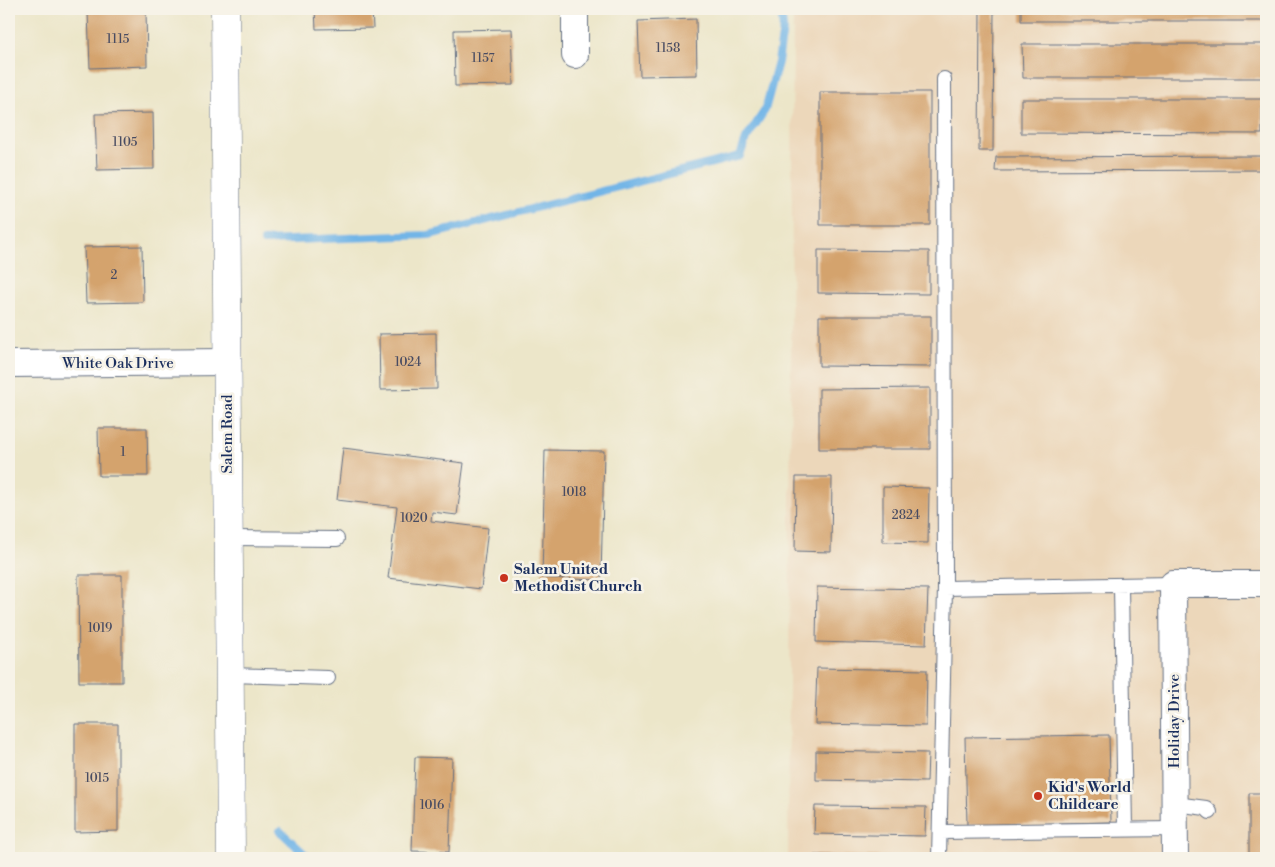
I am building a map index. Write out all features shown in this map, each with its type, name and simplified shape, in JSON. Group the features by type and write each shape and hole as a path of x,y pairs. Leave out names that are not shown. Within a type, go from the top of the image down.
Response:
{"main road":[{"name":"Salem Road","path":"225,9 232,858"}],"street":[{"path":"575,9 575,55"},
{"name":"White Oak Drive","path":"9,364 227,362"},
{"path":"1174,584 1266,584"},
{"name":"Holiday Drive","path":"1174,584 1174,858"}],"lane":[{"path":"939,858 945,588 944,79"},
{"path":"228,538 336,539"},
{"path":"945,588 1174,584"},
{"path":"1121,586 1125,829"},
{"path":"230,675 328,678"},
{"path":"940,832 1125,829 1206,808 1210,812"}],"shaded area":[{"path":"793,9 1266,9 1266,858 788,858"}],"building":[{"path":"315,9 372,9 373,28 316,29"},
{"path":"980,9 994,9 993,151 979,151"},
{"path":"1021,9 1263,9 1263,21 1021,21"},
{"path":"146,10 147,66 90,68 88,12"},
{"path":"696,19 697,75 640,76 638,21"},
{"path":"511,29 513,85 455,86 454,30"},
{"path":"1022,44 1264,44 1264,78 1023,78"},
{"path":"820,92 930,92 930,225 820,225"},
{"path":"1021,99 1262,99 1262,134 1021,133"},
{"path":"153,113 154,169 97,170 95,114"},
{"path":"1266,156 1266,170 995,171 996,157"},
{"path":"142,246 143,302 86,303 84,247"},
{"path":"818,250 929,251 929,294 818,293"},
{"path":"819,316 931,316 931,367 819,366"},
{"path":"436,333 437,389 380,390 379,334"},
{"path":"930,388 930,449 819,449 819,389"},
{"path":"98,428 147,428 148,476 99,476"},
{"path":"343,448 464,463 457,515 432,512 431,521 488,528 481,589 388,578 397,507 337,500"},
{"path":"545,450 604,451 601,580 542,578"},
{"path":"796,477 832,477 831,552 795,551"},
{"path":"883,487 929,488 928,543 883,542"},
{"path":"78,575 122,575 122,682 79,682"},
{"path":"817,587 928,589 926,645 816,642"},
{"path":"817,668 927,670 926,726 815,724"},
{"path":"75,724 118,724 118,831 75,832"},
{"name":"Kid's World Childcare","path":"1109,735 1111,822 967,825 965,737"},
{"path":"816,751 928,753 927,782 816,780"},
{"path":"415,757 452,758 449,852 412,851"},
{"path":"1249,793 1266,793 1266,858 1249,858"},
{"path":"815,806 926,807 925,836 814,834"},
{"path":"814,855 908,857 908,858 814,858"}],"waterway":[{"path":"264,241 429,235 740,156 746,139 765,110 778,62 783,29 781,9"},
{"path":"280,831 309,858"}],"place":[{"name":"Salem United Methodist Church","path":"504,578"},
{"name":"Kid's World Childcare","path":"1038,796"}]}
